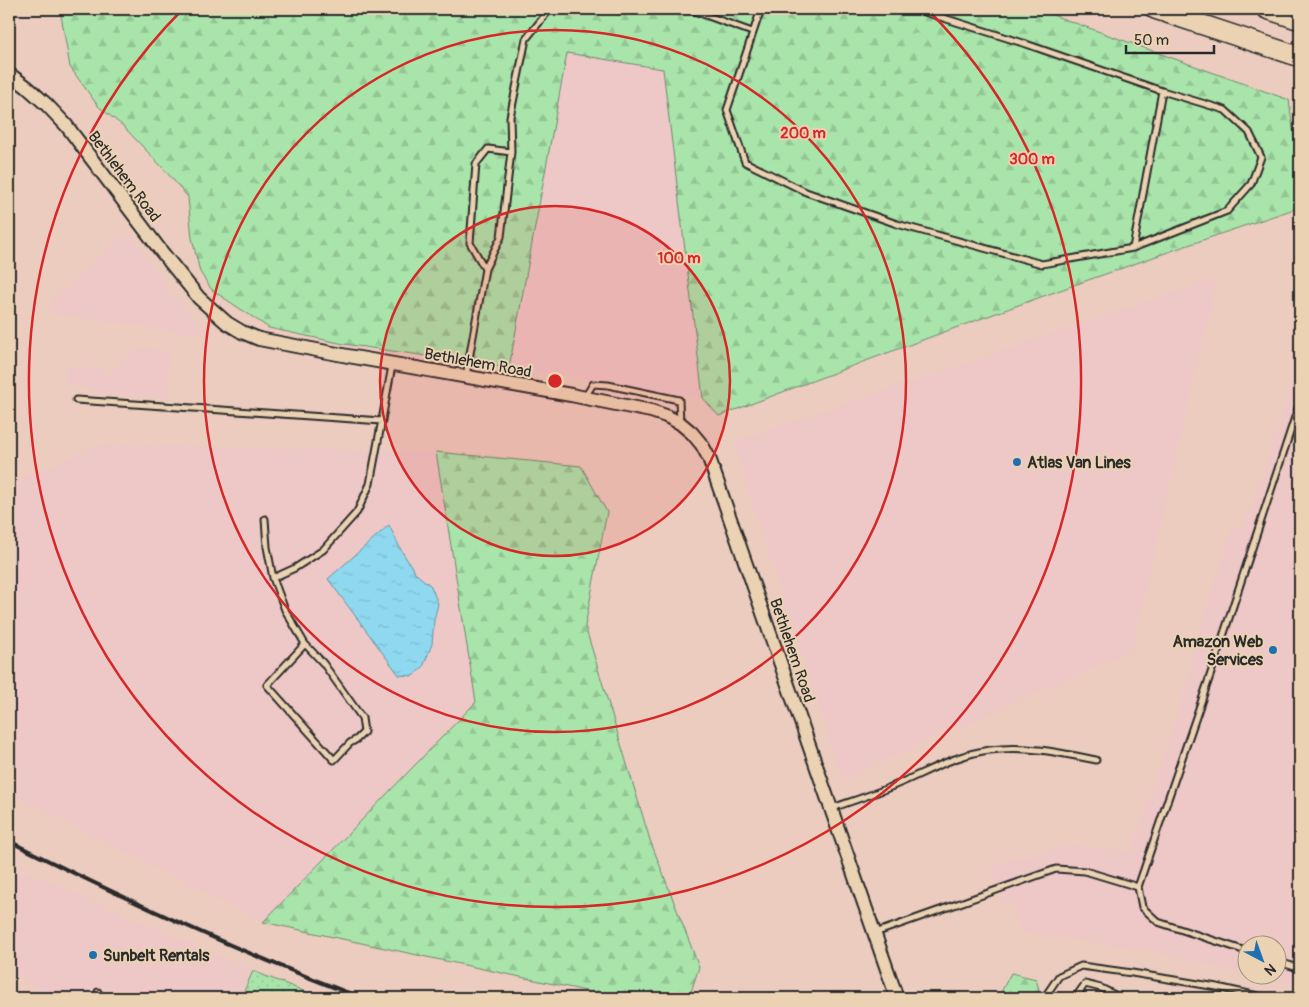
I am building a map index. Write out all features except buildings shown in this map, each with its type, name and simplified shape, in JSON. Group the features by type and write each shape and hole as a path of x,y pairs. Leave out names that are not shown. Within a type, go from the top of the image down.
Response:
{"highway":[{"path":"1154,9 1300,58"},
{"path":"1267,9 1300,20"}],"street":[{"name":"Bethlehem Road","path":"9,74 48,105 66,125 199,298 213,312 242,332 259,339 652,411 680,423 692,433 702,445 709,458 897,998"}],"lane":[{"path":"466,377 486,269 501,237 511,152 510,117 526,39 550,9"},
{"path":"689,9 752,32"},
{"path":"760,9 727,110 745,162 806,192 897,224 1042,264 1133,248 1227,211 1251,184 1261,157 1249,132 1225,110 915,9"},
{"path":"1133,248 1162,90"},
{"path":"486,269 470,243 476,164 488,149 511,152"},
{"path":"273,578 296,568 323,550 358,512 370,484 393,364"},
{"path":"584,398 593,384 608,385 679,400 680,423"},
{"path":"76,400 382,421"},
{"path":"1236,948 1158,922 1142,907 1138,888 1300,402"},
{"path":"265,519 267,547 273,578 285,610 305,644 323,663 362,718 364,732 357,740 350,743 334,760 267,685 305,644"},
{"path":"831,808 887,789 947,761 982,751 1014,748 1030,749 1096,760"},
{"path":"875,933 1056,869 1085,871 1138,888"},
{"path":"1286,964 1299,969 1300,961"},
{"path":"1044,998 1059,976 1081,966 1217,987 1267,998"},
{"path":"1075,998 1085,984 1101,988 1121,998"},
{"path":"96,998 98,992"}],"shaded area":[{"path":"567,53 663,69 703,398 509,368"},
{"path":"130,236 171,293 212,336 49,313 52,299 90,269 104,249"},
{"path":"1217,278 1132,650 842,780 733,442"},
{"path":"138,348 170,351 167,399 105,394 65,381 66,367 99,368 106,375"},
{"path":"1300,361 1300,986 1286,983 1286,934 1236,934 1236,971 1151,951 1022,932 1011,901 1005,902 992,871 993,867 998,863 1073,845 1131,852 1194,663 1192,652 1233,528 1245,526"},
{"path":"97,445 436,452 476,702 263,922 9,793 9,484"},
{"path":"10,865 250,969 240,998 46,998 9,966"}],"green space":[{"path":"60,9 1036,9 1289,100 1300,174 1300,207 1009,308 719,416 703,398 663,69 567,53 509,368 344,344 269,328 212,290 200,272 192,238 188,197 123,126 98,106 70,67"},
{"path":"436,452 581,466 607,512 585,626 650,840 699,967 689,998 619,998 263,922 476,702"},
{"path":"253,971 321,998 241,998"},
{"path":"1011,973 1036,979 1039,990 1035,998 998,998"}],"water":[{"path":"389,525 401,550 416,574 431,586 438,604 434,620 432,644 423,667 413,676 399,675 328,579"}],"railway":[{"path":"9,841 183,924 272,963 362,998"}],"place":[{"name":"Atlas Van Lines","path":"1017,462"},
{"name":"Amazon Web Services","path":"1273,650"},
{"name":"Sunbelt Rentals","path":"93,955"}]}
